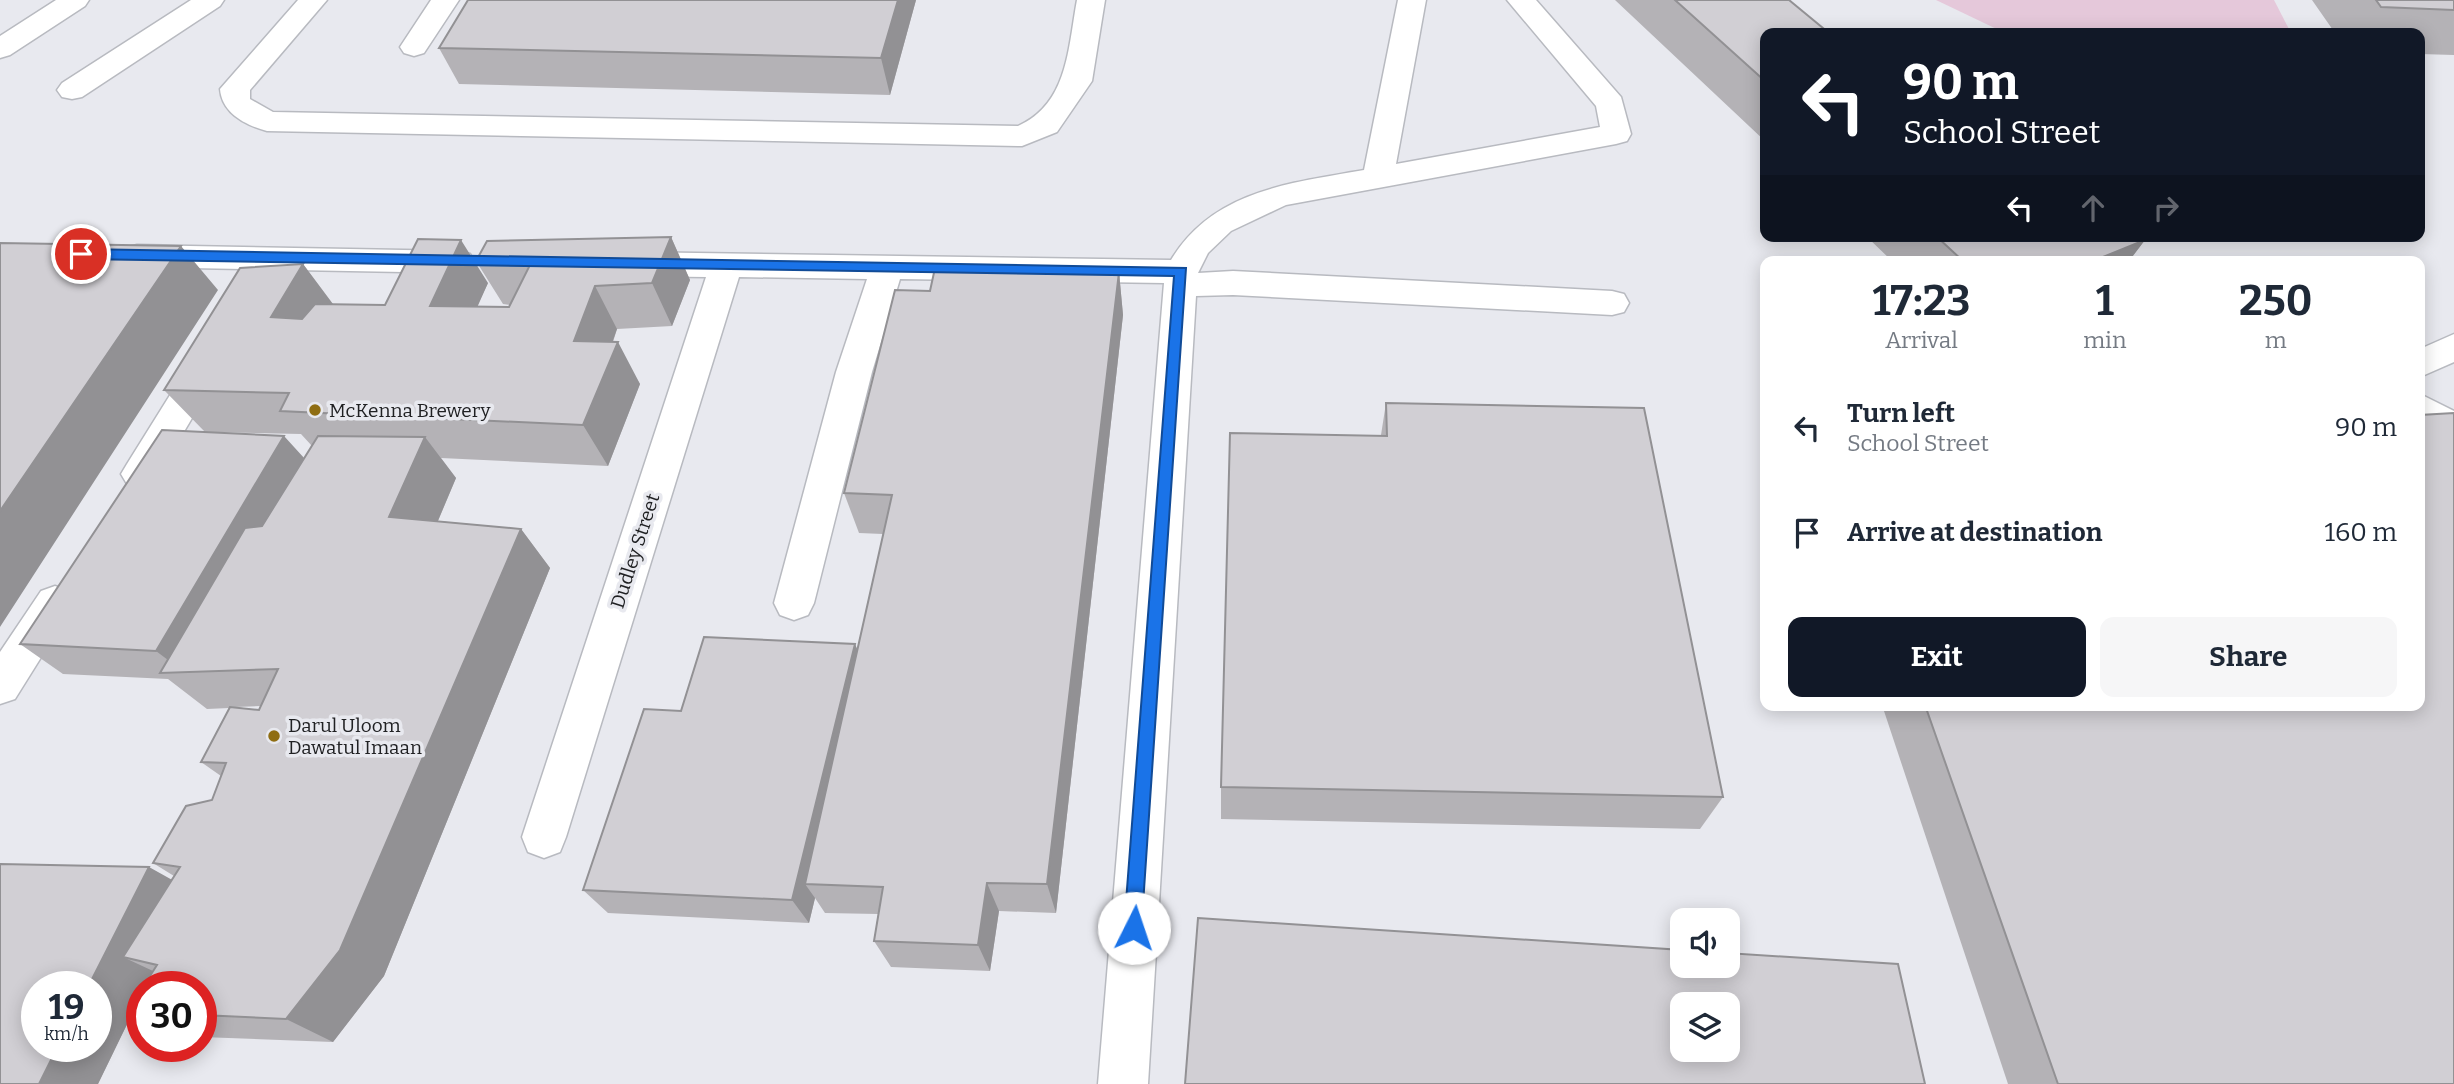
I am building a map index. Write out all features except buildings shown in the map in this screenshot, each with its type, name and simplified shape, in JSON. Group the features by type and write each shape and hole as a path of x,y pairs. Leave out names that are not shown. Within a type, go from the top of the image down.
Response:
{"street":[{"path":"0,49 75,0"},
{"path":"72,90 210,0"},
{"path":"313,0 235,89 236,103 267,121 1022,136 1046,125 1077,81 1091,0"},
{"path":"414,47 445,0"},
{"path":"1378,178 1412,0"},
{"path":"1123,1084 1181,278 1196,246 1220,223 1279,196 1616,134 1611,104 1521,0"},
{"path":"108,255 491,262"},
{"path":"248,295 269,259"},
{"path":"601,264 887,267 1181,278 1612,303"},
{"name":"Dudley Street","path":"544,838 726,265"},
{"path":"794,603 853,372 887,267"},
{"path":"120,503 168,436 228,330"},
{"path":"2425,362 2454,347"},
{"path":"2425,411 2454,429"},
{"path":"0,686 75,572"}],"shaded area":[{"path":"1936,0 2274,0 2288,28 1995,28"}],"place":[{"name":"McKenna Brewery","path":"315,410"},
{"name":"Darul Uloom Dawatul Imaan","path":"274,736"}],"route":[{"path":"81,254 1181,272 1134,928"}]}
